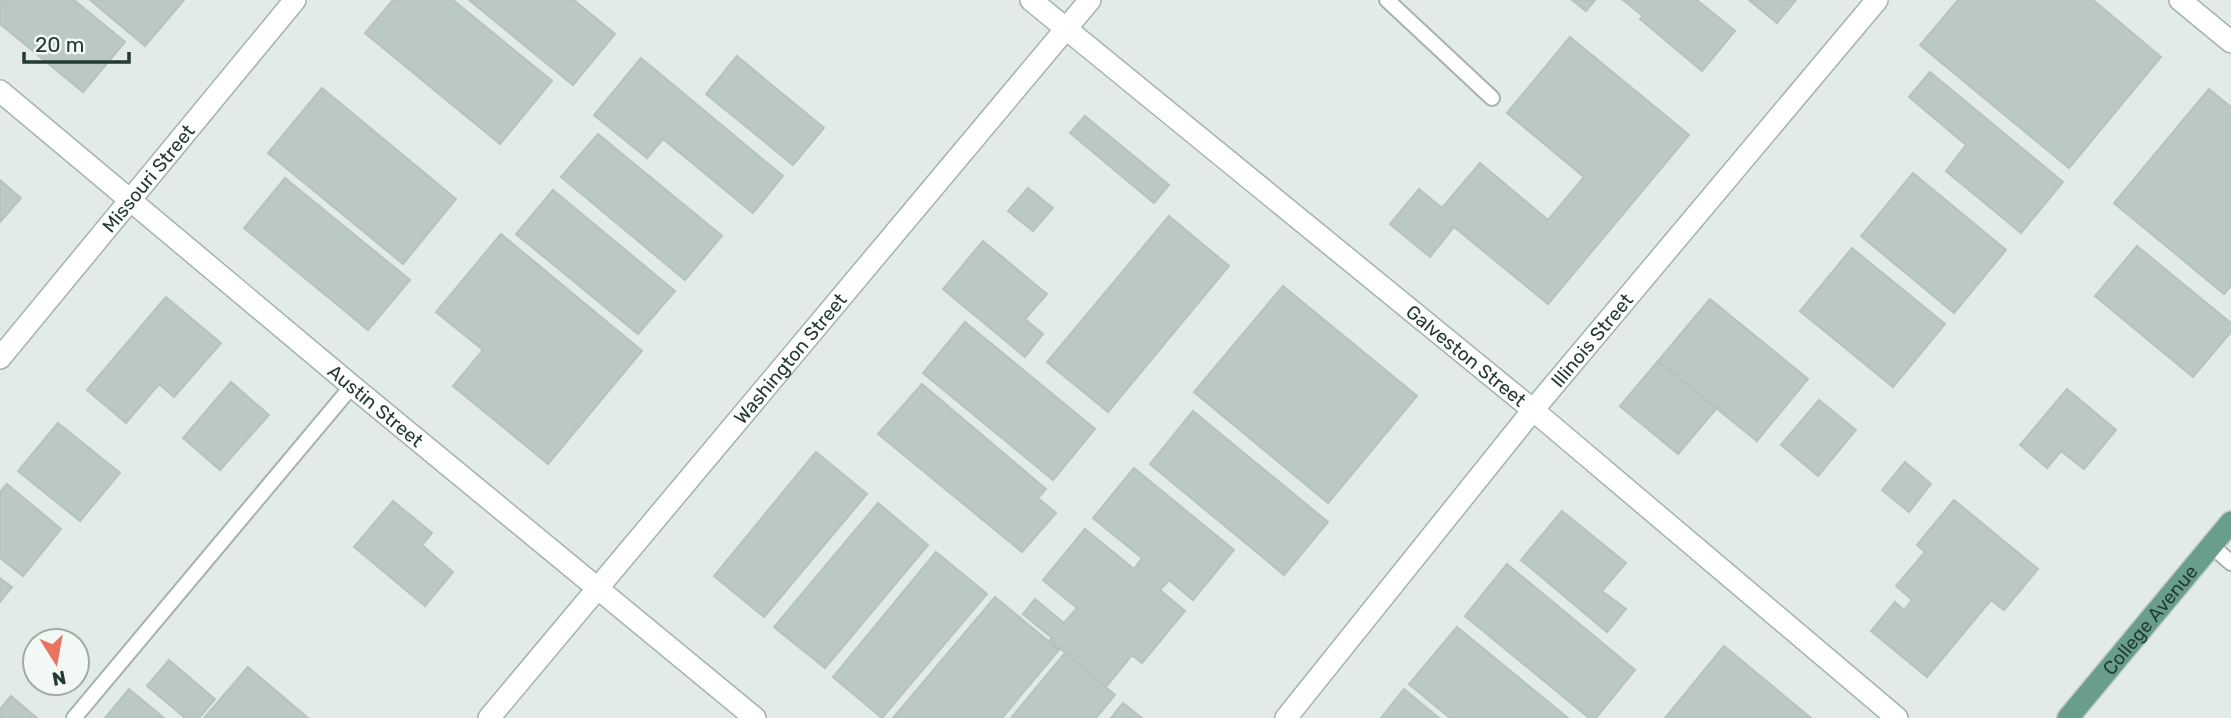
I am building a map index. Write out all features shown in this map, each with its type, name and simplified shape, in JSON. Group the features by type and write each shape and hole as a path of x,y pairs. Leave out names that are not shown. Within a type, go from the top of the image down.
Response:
{"main road":[{"name":"College Avenue","path":"2068,718 2231,522"}],"street":[{"name":"Missouri Street","path":"0,358 295,0"},
{"name":"Galveston Street","path":"1031,0 1533,410 1896,718"},
{"name":"Washington Street","path":"489,718 1090,0"},
{"name":"Illinois Street","path":"1286,718 1533,410 1877,0"},
{"path":"2180,0 2231,42"},
{"name":"Austin Street","path":"0,91 755,718"}],"lane":[{"path":"1387,0 1492,98"},
{"path":"74,718 352,386"},
{"path":"2211,546 2231,562"}],"building":[{"path":"0,0 74,0 125,42 83,92 0,24"},
{"path":"90,0 184,0 145,46"},
{"path":"393,0 453,0 552,81 500,144 365,33"},
{"path":"469,0 574,0 615,34 573,85"},
{"path":"1572,0 1595,0 1586,11"},
{"path":"1623,0 1697,0 1735,31 1702,71 1640,19 1643,16"},
{"path":"1749,0 1796,0 1777,23"},
{"path":"1958,0 2093,0 2161,57 2069,168 1920,45"},
{"path":"1570,37 1689,135 1548,304 1454,227 1430,257 1390,224 1419,189 1442,208 1480,163 1548,220 1584,177 1507,113"},
{"path":"737,56 824,128 793,165 706,94"},
{"path":"641,58 783,176 753,213 663,139 647,158 594,115"},
{"path":"1930,72 2063,182 2021,233 1946,171 1966,145 1909,97"},
{"path":"322,88 456,199 403,264 268,153"},
{"path":"2209,89 2231,107 2231,286 2224,294 2114,203"},
{"path":"1085,116 1169,185 1154,203 1070,133"},
{"path":"598,134 722,236 685,280 561,177"},
{"path":"1913,173 2006,250 1954,313 1861,236"},
{"path":"285,178 410,280 368,330 244,228"},
{"path":"0,180 21,198 0,222"},
{"path":"1028,188 1053,208 1033,231 1008,211"},
{"path":"553,190 675,291 638,334 516,234"},
{"path":"1169,216 1229,266 1108,412 1047,362"},
{"path":"501,234 642,351 548,464 453,386 483,350 436,312"},
{"path":"983,241 1047,294 1025,319 1043,334 1025,357 943,289"},
{"path":"2137,246 2231,323 2231,332 2193,377 2095,296"},
{"path":"1852,248 1945,324 1893,387 1800,311"},
{"path":"1283,286 1417,396 1328,503 1194,392"},
{"path":"166,297 221,343 174,397 159,384 126,423 87,390"},
{"path":"1710,299 1808,379 1757,441 1658,361"},
{"path":"965,322 1095,429 1053,480 923,373"},
{"path":"1658,361 1717,408 1678,454 1620,406"},
{"path":"231,382 269,415 220,470 183,438"},
{"path":"922,384 1046,489 1038,498 1056,513 1022,552 878,434"},
{"path":"2067,389 2116,430 2084,469 2061,451 2047,468 2020,445"},
{"path":"1819,400 1856,430 1818,476 1781,445"},
{"path":"1193,411 1328,522 1284,575 1150,464"},
{"path":"58,423 120,473 80,521 18,471"},
{"path":"816,452 867,494 764,617 714,576"},
{"path":"1905,462 1931,484 1909,512 1882,490"},
{"path":"1134,468 1234,550 1193,600 1169,580 1160,590 1185,611 1142,663 1132,655 1106,687 1023,614 1035,599 1064,623 1077,608 1043,580 1085,529 1134,569 1142,558 1093,518"},
{"path":"7,484 61,529 23,576 0,558 0,492"},
{"path":"1954,500 2038,569 2004,610 1991,600 1927,677 1871,631 1895,602 1904,610 1912,600 1896,586 1925,552 1917,545"},
{"path":"393,501 432,533 422,545 453,572 425,606 354,547"},
{"path":"878,503 928,545 825,668 774,627"},
{"path":"1562,511 1626,563 1602,591 1626,609 1607,632 1521,560"},
{"path":"936,552 987,594 882,718 833,677"},
{"path":"1507,564 1635,670 1596,718 1589,718 1465,616"},
{"path":"0,578 12,587 0,602"},
{"path":"995,597 1059,650 1002,718 893,718"},
{"path":"1457,627 1568,718 1450,718 1409,684"},
{"path":"1724,646 1811,718 1665,718"},
{"path":"1065,653 1115,695 1096,718 1011,718"},
{"path":"169,660 215,699 199,718 185,718 147,686"},
{"path":"248,667 308,718 204,718"},
{"path":"129,689 164,718 105,718"},
{"path":"1404,689 1439,718 1381,718"},
{"path":"11,696 37,718 0,718 0,709"},
{"path":"1123,703 1142,718 1111,718"}]}
